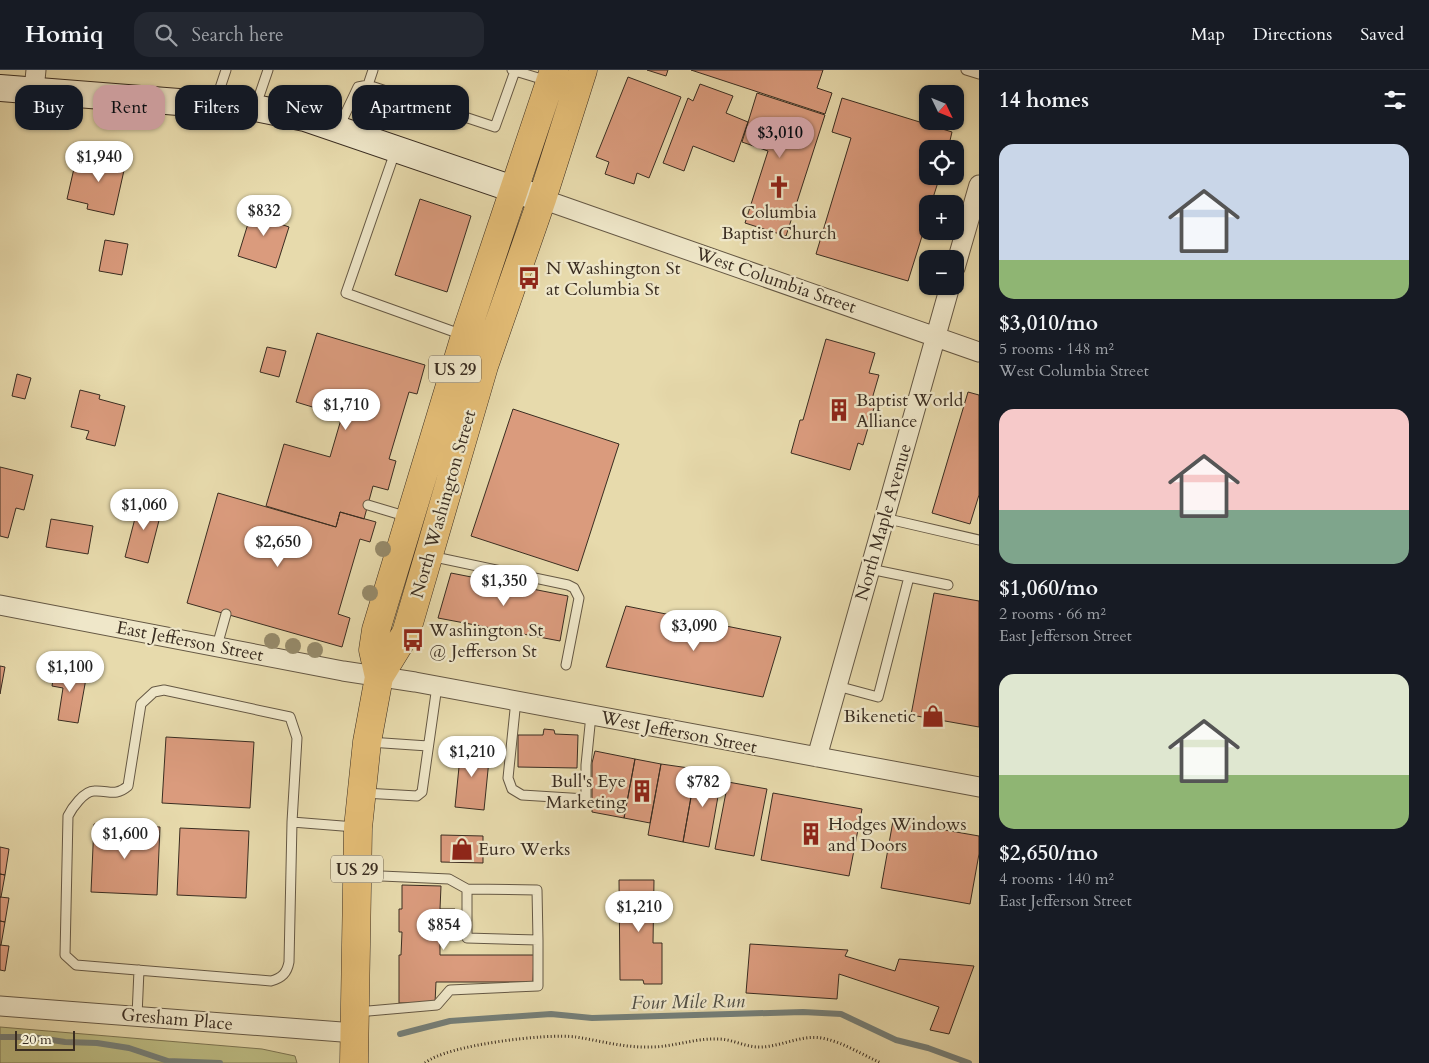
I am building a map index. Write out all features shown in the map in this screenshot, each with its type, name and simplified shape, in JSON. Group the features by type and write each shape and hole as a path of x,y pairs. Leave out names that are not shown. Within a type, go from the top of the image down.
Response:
{"main road":[{"name":"North Washington Street","path":"354,1063 358,828 367,742 379,677 406,633 484,366 542,199 583,70"},
{"name":"North Washington Street","path":"379,677 373,650 400,550 465,336 516,190 552,76"},
{"path":"400,550 428,556"}],"street":[{"name":"West Columbia Street","path":"0,88 35,80 175,98"},
{"name":"West Columbia Street","path":"341,130 979,352"},
{"path":"960,250 979,185"},
{"name":"North Maple Avenue","path":"817,758 947,295"},
{"name":"East Jefferson Street","path":"0,605 379,677"},
{"name":"West Jefferson Street","path":"379,677 516,700 979,787"},
{"name":"Gresham Place","path":"0,1006 137,1016 355,1022"}],"lane":[{"path":"221,85 226,70"},
{"path":"258,99 268,70"},
{"path":"368,85 373,70"},
{"path":"469,118 495,127 514,70 552,76"},
{"path":"966,70 979,74"},
{"path":"342,121 352,100"},
{"path":"396,149 346,293 465,336"},
{"path":"368,505 410,517"},
{"path":"884,518 979,540"},
{"path":"428,556 568,585 574,588 579,598 566,665"},
{"path":"870,569 948,585"},
{"path":"837,686 878,697 910,577"},
{"path":"217,646 226,614"},
{"path":"361,792 419,795 423,790 437,686"},
{"path":"164,690 290,717 297,738 292,822 289,962 285,974 279,979 271,981 76,965 65,955 67,831 71,810 87,793 93,791 112,794 120,793 128,786 141,704 154,692 164,690"},
{"path":"516,700 508,778 512,789 522,795 586,799 586,765 591,715"},
{"path":"367,742 428,746"},
{"path":"292,822 358,828"},
{"path":"355,1022 437,1005 450,990 538,986 537,890 467,888 449,879 357,875"},
{"path":"467,888 467,938 538,940"},
{"path":"137,1016 139,970"}],"path":[{"path":"425,1063 443,1053 468,1047 499,1042 574,1037 627,1047 653,1047 720,1039 744,1046 763,1047 804,1038 825,1038 881,1063"}],"green space":[{"path":"0,1027 262,1049 295,1056 297,1063 0,1063"}],"building":[{"path":"647,70 668,70 666,76"},
{"path":"691,70 823,70 817,88 832,93 825,114"},
{"path":"628,77 681,97 649,178 637,173 634,184 605,174 609,162 596,157"},
{"name":"Columbia Baptist Church","path":"700,84 733,96 726,113 748,122 734,162 693,146 684,171 663,163 688,98 693,101"},
{"name":"Columbia Baptist Church","path":"757,93 825,115 786,236 745,223 768,151 742,142"},
{"path":"842,98 919,122 919,130 946,130 952,132 950,140 919,140 919,185 937,185 934,195 919,195 919,240 921,240 908,281 816,254 851,138 832,132"},
{"path":"100,151 127,157 114,215 87,209 88,204 67,199 75,164 96,169"},
{"path":"420,199 471,216 447,292 395,275"},
{"path":"260,201 276,206 272,221 289,227 276,268 238,256 251,214 255,215"},
{"path":"105,240 128,244 122,275 99,271"},
{"path":"317,333 425,365 417,394 409,392 389,459 396,461 388,490 373,486 364,519 340,512 336,527 266,506 284,444 330,457 342,416 296,402"},
{"name":"Baptist World Alliance","path":"826,339 875,353 869,373 879,375 872,399 876,401 863,445 858,443 850,470 791,453 800,420 803,420"},
{"path":"267,347 286,351 279,377 260,372"},
{"path":"17,374 31,378 25,399 12,396"},
{"path":"80,390 100,395 99,399 125,406 115,446 86,439 89,431 71,427"},
{"path":"968,392 979,395 979,495 970,524 932,513"},
{"path":"513,409 619,444 578,571 471,536"},
{"path":"0,467 33,475 24,510 16,508 8,538 0,536"},
{"path":"218,493 336,527 340,512 376,522 370,542 360,539 338,614 350,618 342,647 187,603"},
{"path":"140,499 163,505 148,563 125,557"},
{"path":"51,519 93,526 88,554 46,547"},
{"path":"451,573 568,596 560,641 438,618"},
{"path":"934,593 979,601 979,727 911,715"},
{"path":"626,606 781,637 763,697 606,667"},
{"path":"0,666 5,667 0,694"},
{"path":"55,668 87,673 78,723 58,720 63,688 52,686"},
{"path":"544,729 554,730 555,734 578,735 577,768 518,767 518,735 543,735"},
{"path":"166,737 254,742 250,808 162,803"},
{"path":"461,747 490,750 484,810 455,807"},
{"path":"595,751 635,759 624,818 592,812 592,763"},
{"name":"Bull's Eye Marketing","path":"635,759 661,764 650,823 624,818"},
{"path":"661,764 696,769 683,842 648,835"},
{"path":"696,769 722,774 709,847 683,842"},
{"path":"728,782 767,789 754,856 715,849"},
{"name":"Hodges Windows and Doors","path":"773,793 862,809 849,876 761,860"},
{"path":"893,821 979,836 979,854 970,904 881,888"},
{"path":"94,824 160,827 157,895 91,892"},
{"path":"180,828 249,831 246,898 177,895"},
{"name":"Euro Werks","path":"441,835 483,836 483,863 441,862"},
{"path":"0,847 9,849 5,875 0,874"},
{"path":"0,874 5,875 1,897 0,897"},
{"path":"619,880 654,880 653,943 662,943 662,984 644,984 643,980 620,980"},
{"path":"402,885 441,886 440,909 455,909 454,932 440,932 440,955 534,955 533,982 436,982 435,1003 399,1003 399,955 401,955 402,932 399,932 399,909 402,909"},
{"path":"0,897 9,898 5,922 0,921"},
{"path":"0,921 5,922 1,945 0,945"},
{"path":"750,944 848,950 845,956 895,971 899,959 974,966 949,1034 930,1030 939,1007 839,974 837,999 746,993"},
{"path":"0,945 9,946 5,971 0,970"}],"waterway":[{"name":"Four Mile Run","path":"400,1034 450,1021 551,1014 592,1018 803,1012 841,1014 896,1040 928,1048 969,1063"},
{"name":"Four Mile Run","path":"0,1037 32,1037 65,1042 97,1043 129,1048 168,1061 220,1063"}],"place":[{"name":"Columbia Baptist Church","path":"779,187"},
{"name":"N Washington St at Columbia St","path":"529,278"},
{"name":"Baptist World Alliance","path":"839,410"},
{"name":"Washington St @ Jefferson St","path":"413,640"},
{"name":"Bikenetic","path":"933,716"},
{"name":"Bull's Eye Marketing","path":"642,791"},
{"name":"Hodges Windows and Doors","path":"811,834"},
{"name":"Euro Werks","path":"462,849"}]}
